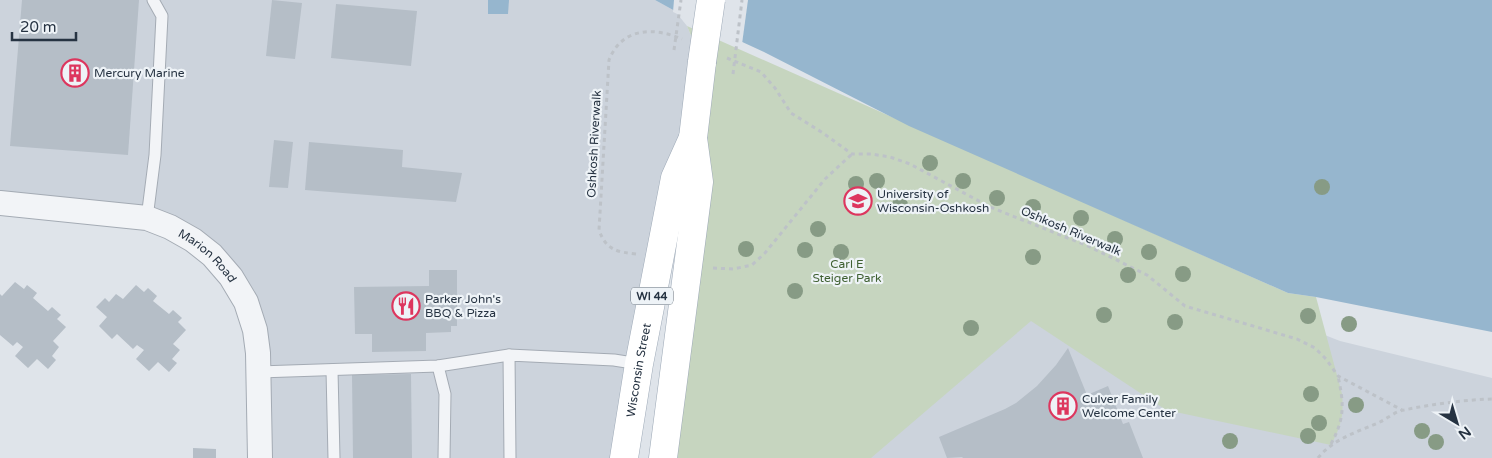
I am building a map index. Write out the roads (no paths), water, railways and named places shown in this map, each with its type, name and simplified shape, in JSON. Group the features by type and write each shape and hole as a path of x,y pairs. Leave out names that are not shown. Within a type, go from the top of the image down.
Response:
{"main road":[{"name":"Wisconsin Street","path":"663,458 699,182 693,138 711,0"},
{"name":"Wisconsin Street","path":"624,458 639,364 675,178 693,138"}],"street":[{"name":"Marion Road","path":"0,203 146,218 170,226 193,240 212,255 232,277 246,302 256,330 259,372 260,458"}],"lane":[{"path":"146,218 155,155 162,16 153,0"},
{"path":"259,372 438,366 509,354 614,360 639,364"},
{"path":"509,354 510,458"},
{"path":"438,366 445,394 444,458"},
{"path":"332,370 334,458"}],"water":[{"path":"488,0 509,0 508,14 488,14"},
{"path":"655,0 1492,0 1492,332 1288,293 909,126 764,52"}],"place":[{"name":"Mercury Marine","path":"75,73"},
{"name":"University of Wisconsin-Oshkosh","path":"858,201"},
{"name":"Parker John's BBQ & Pizza","path":"406,306"},
{"name":"Culver Family Welcome Center","path":"1063,406"}],"park label":[{"name":"Carl E Steiger Park","path":"847,271"}]}
